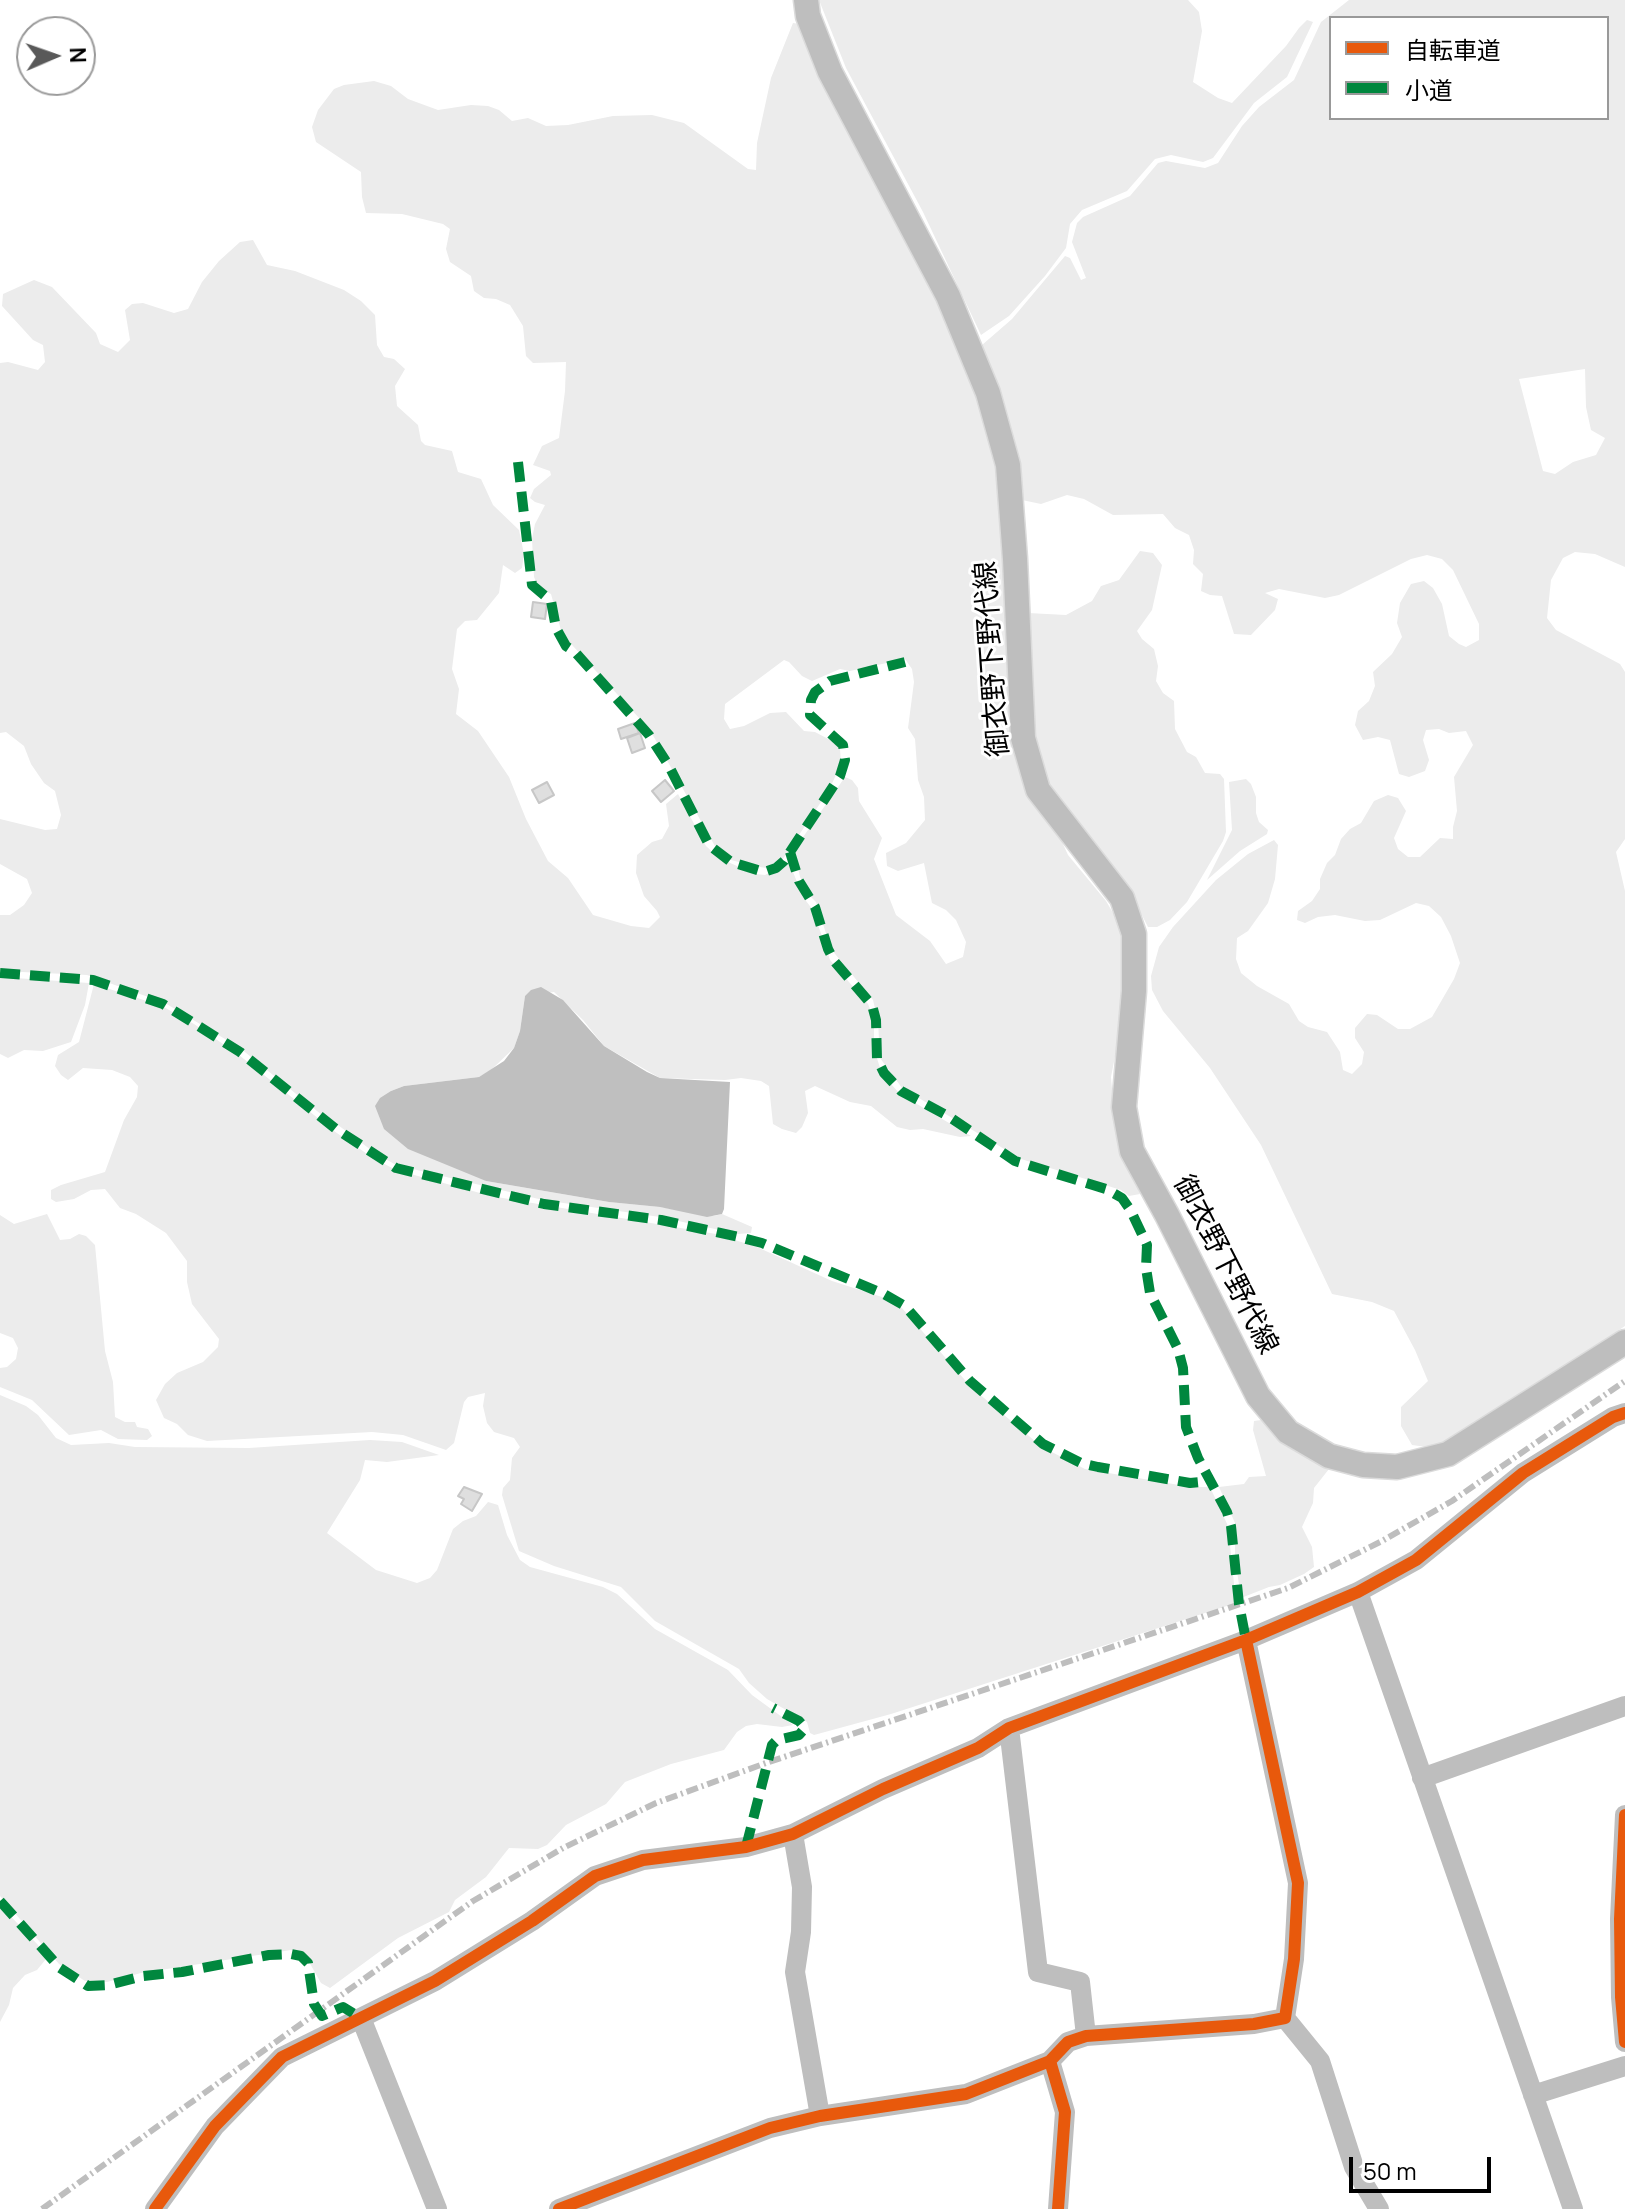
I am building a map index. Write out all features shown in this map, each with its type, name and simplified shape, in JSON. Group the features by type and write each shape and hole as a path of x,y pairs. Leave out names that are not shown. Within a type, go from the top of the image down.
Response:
{"main road":[{"name":"御衣野下野代線","path":"806,0 808,16 830,72 948,296 988,393 1008,465 1023,738 1038,790 1122,898 1134,934 1134,991 1124,1107 1132,1151 1258,1396 1288,1432 1329,1456 1363,1465 1397,1467 1448,1454 1625,1342"}],"street":[{"path":"155,2209 215,2126 282,2057 435,1981 532,1921 595,1876 643,1860 746,1847 793,1834 883,1789 978,1748 1009,1728 1246,1640 1358,1592 1416,1560 1523,1473 1613,1417 1625,1413"},
{"path":"1358,1592 1573,2209"},
{"path":"1246,1640 1298,1883 1294,1959 1285,2018 1320,2061 1354,2167 1379,2209"},
{"path":"1422,1778 1625,1706"},
{"path":"1009,1728 1038,1972 1080,1982 1086,2036"},
{"path":"1625,1815 1620,1919 1625,2042"},
{"path":"793,1834 802,1887 801,1932 795,1972 820,2116"},
{"path":"361,2018 437,2209"},
{"path":"559,2209 770,2128 820,2116 966,2094 1050,2061 1068,2042 1086,2036 1254,2024 1285,2018"},
{"path":"1050,2061 1065,2112 1058,2209"},
{"path":"1533,2095 1625,2066"}],"shaded area":[{"path":"819,0 1188,0 1199,12 1202,31 1193,82 1232,103 1307,20 1313,22 1287,77 1254,103 1213,158 1203,162 1171,155 1155,159 1127,191 1082,210 1070,224 1066,248 1045,276 1009,316 981,335 923,212 846,68"},
{"path":"1349,0 1625,0 1625,567 1595,554 1575,552 1563,558 1551,580 1547,618 1556,630 1620,664 1625,672 1625,839 1616,852 1625,891 1625,1326 1461,1436 1434,1448 1412,1445 1401,1426 1401,1407 1428,1381 1394,1311 1372,1302 1332,1294 1261,1145 1210,1068 1163,1011 1152,990 1151,976 1159,947 1173,927 1216,880 1248,854 1274,840 1278,845 1275,879 1268,903 1248,931 1237,938 1236,959 1241,973 1289,1004 1299,1021 1327,1032 1340,1052 1343,1070 1352,1074 1362,1064 1364,1052 1355,1038 1355,1028 1367,1014 1377,1015 1398,1029 1410,1029 1432,1017 1460,963 1441,917 1429,906 1416,903 1380,920 1365,921 1335,915 1318,917 1305,923 1297,920 1298,911 1312,901 1320,889 1320,879 1327,863 1335,855 1341,839 1361,823 1374,801 1388,795 1398,798 1406,811 1394,838 1398,849 1408,857 1420,857 1440,838 1453,839 1457,811 1454,777 1473,745 1466,731 1449,733 1439,729 1426,730 1423,740 1429,760 1425,771 1409,777 1399,774 1390,740 1378,737 1363,740 1355,725 1358,711 1369,701 1375,686 1373,672 1392,654 1402,637 1397,623 1400,603 1411,584 1424,581 1433,588 1442,604 1449,636 1459,644 1466,647 1479,640 1479,624 1453,570 1442,559 1427,555 1411,559 1339,595 1325,598 1279,589 1265,593 1278,599 1275,610 1251,635 1234,634 1222,596 1201,591 1203,574 1193,564 1194,550 1189,535 1175,528 1163,514 1113,515 1084,499 1067,495 1041,504 1022,500 998,392 982,345 1012,319 1065,256 1070,258 1081,280 1086,278 1072,242 1077,223 1083,217 1130,196 1158,163 1166,161 1205,168 1218,163 1242,126 1259,107 1294,80 1321,22","holes":["1585,369 1586,407 1591,430 1605,438 1596,455 1573,462 1555,474 1543,471 1519,379"]},
{"path":"793,23 800,24 941,298 971,372 990,437 1003,515 1010,634 1057,831 1068,855 1106,901 1119,923 1128,965 1128,990 1111,1077 1113,1100 1131,1172 1140,1194 1129,1196 1121,1190 1021,1159 902,1088 880,1058 878,1021 873,1000 831,949 816,902 800,877 794,850 845,777 858,788 859,801 882,838 874,859 896,915 930,941 946,964 963,957 966,942 956,920 932,903 924,863 898,871 887,866 886,853 906,843 925,820 915,739 908,728 914,682 912,669 905,659 850,671 840,669 812,681 784,660 725,704 724,719 730,729 744,726 770,713 786,712 804,731 815,732 834,742 840,749 841,764 829,790 776,865 766,868 731,860 716,848 650,730 562,634 551,594 539,588 534,577 532,539 535,524 545,505 530,498 534,489 551,475 550,471 533,465 542,446 559,438 566,362 533,363 526,356 523,326 510,305 484,298 474,291 471,276 450,262 446,249 450,229 443,224 402,214 366,213 361,172 316,142 312,127 318,110 334,89 374,81 391,86 408,99 438,110 488,106 499,110 512,121 528,118 546,126 613,116 652,115 684,123 748,169 756,170 757,143 771,78"},
{"path":"253,240 267,265 295,271 344,290 375,315 377,345 384,357 394,359 405,369 395,386 397,406 418,425 421,441 425,445 452,451 458,472 481,479 493,505 519,530 524,554 522,568 515,573 503,565 499,593 477,620 465,621 457,629 452,669 459,689 456,714 478,731 509,777 548,861 568,878 593,915 649,928 660,917 644,896 636,873 637,855 652,842 662,839 669,826 666,804 678,794 706,846 719,858 755,874 765,875 789,862 803,897 813,910 830,960 868,1004 874,1019 874,1049 882,1074 900,1094 971,1136 897,1127 871,1106 850,1102 815,1086 805,1091 808,1113 802,1127 796,1133 782,1129 773,1124 769,1086 761,1081 741,1078 660,1078 604,1046 554,992 525,996 514,1048 491,1070 479,1077 404,1086 391,1091 486,1181 609,1202 714,1216 722,1214 752,1227 751,1233 738,1234 660,1217 543,1200 396,1165 328,1120 240,1048 165,1003 87,975 0,971 0,915 10,915 24,905 32,893 27,879 0,864 0,819 45,830 57,829 61,815 55,791 44,783 31,764 24,746 6,732 0,733 0,363 8,362 38,370 45,362 43,345 33,340 2,306 3,294 34,280 52,287 96,333 100,344 118,352 130,340 125,310 132,304 143,303 174,313 188,309 202,282 219,261 240,242"},
{"path":"1140,551 1153,553 1162,565 1152,610 1137,631 1154,649 1158,666 1156,681 1163,693 1174,701 1175,729 1187,752 1196,757 1205,773 1220,774 1224,779 1226,832 1223,841 1187,902 1170,920 1157,927 1148,927 1129,890 1043,778 1032,728 1028,613 1066,615 1092,601 1101,586 1119,580"},
{"path":"1246,779 1256,797 1259,822 1268,830 1267,834 1240,851 1207,880 1232,830 1229,782"},
{"path":"0,977 89,983 85,1005 71,1042 43,1051 24,1050 8,1058 0,1054"},
{"path":"94,984 162,1006 194,1024 239,1055 334,1131 396,1170 491,1196 716,1234 757,1247 832,1281 882,1297 902,1308 971,1387 1042,1447 1085,1469 1191,1487 1210,1487 1228,1526 1236,1603 891,1714 814,1735 810,1733 807,1722 767,1699 739,1669 655,1621 621,1587 554,1566 519,1551 502,1495 503,1488 510,1480 512,1458 520,1447 514,1438 494,1432 487,1423 483,1406 485,1393 468,1397 464,1402 454,1443 446,1450 403,1435 372,1432 207,1441 188,1435 177,1424 164,1418 156,1400 165,1384 177,1373 203,1362 218,1347 219,1339 192,1304 187,1282 187,1261 166,1233 120,1208 105,1189 91,1190 74,1199 56,1202 51,1199 51,1190 61,1185 105,1172 124,1120 137,1097 138,1086 130,1077 112,1070 83,1068 68,1080 55,1066 58,1055 79,1042"},
{"path":"541,987 563,1000 604,1046 647,1072 660,1078 730,1082 722,1214 707,1217 486,1181 408,1149 384,1129 375,1106 380,1098 391,1091 404,1086 479,1077 504,1061 514,1048 520,1031 525,996"},
{"path":"47,1214 60,1240 79,1234 95,1245 115,1417 148,1429 152,1436 147,1440 118,1439 101,1430 69,1435 32,1400 0,1387 0,1368 7,1367 16,1359 18,1348 13,1338 0,1333 0,1215 14,1224"},
{"path":"0,1395 26,1406 38,1415 56,1438 71,1445 109,1443 135,1447 249,1448 370,1440 402,1442 439,1455 387,1462 365,1460 360,1480 327,1533 376,1570 417,1583 430,1578 437,1570 453,1529 476,1516 488,1502 498,1505 507,1535 520,1560 530,1567 603,1587 617,1594 655,1629 728,1670 752,1695 793,1725 746,1726 737,1732 724,1750 671,1764 625,1782 606,1804 566,1825 547,1845 538,1849 509,1848 486,1877 455,1900 449,1912 398,1938 330,1988 321,1983 304,1953 291,1950 141,1973 107,1982 85,1981 59,1964 0,1896"},
{"path":"1261,1420 1300,1453 1329,1469 1314,1488 1313,1503 1302,1527 1312,1547 1314,1567 1280,1585 1241,1598 1235,1558 1235,1523 1219,1487 1244,1484 1249,1477 1266,1476 1253,1430 1254,1421"},
{"path":"0,1905 38,1945 46,1959 13,1988 0,2022"}],"building":[{"path":"533,602 547,604 545,619 531,617"},
{"path":"635,723 639,733 621,739 618,729"},
{"path":"640,733 645,748 632,753 627,738"},
{"path":"665,780 674,791 661,802 652,791"},
{"path":"547,782 554,795 539,803 532,790"},
{"path":"464,1487 482,1494 472,1511 461,1504 464,1499 458,1496"}],"railway":[{"path":"42,2209 473,1901 563,1848 656,1803 766,1763 1288,1588 1382,1541 1452,1501 1625,1381"}],"marked path":[{"path":"518,462 532,585 551,601 556,628 566,646 575,652 649,735 669,766 709,845 731,862 764,872 776,868 784,861 840,776 845,760 843,745 810,715 815,692 830,681 905,662"},
{"path":"790,852 799,881 815,907 834,961 872,1005 876,1020 877,1059 884,1073 901,1091 948,1116 1015,1161 1106,1189 1122,1198 1131,1211 1147,1245 1146,1268 1150,1293 1178,1349 1183,1368 1186,1427 1231,1526 1246,1640"},
{"path":"0,973 93,980 163,1004 240,1052 336,1129 396,1168 544,1204 661,1220 739,1237 762,1243 884,1294 905,1306 970,1381 1043,1444 1081,1463 1098,1467 1190,1483 1210,1481"},
{"path":"746,1847 772,1745 777,1740 799,1735 805,1728 799,1721 773,1708"},
{"path":"0,1901 60,1968 88,1986 269,1955 291,1954 301,1956 308,1963 314,2004 322,2016 343,2007 361,2018"}],"cycle path":[{"path":"155,2209 215,2126 282,2057 435,1981 532,1921 595,1876 643,1860 746,1847 793,1834 883,1789 978,1748 1009,1728 1246,1640 1358,1592 1416,1560 1523,1473 1613,1417 1625,1413"},
{"path":"1058,2209 1065,2112 1050,2061 1068,2042 1086,2036 1254,2024 1285,2018 1294,1959 1298,1883 1246,1640"},
{"path":"1625,1815 1620,1919 1625,2042"},
{"path":"559,2209 770,2128 820,2116 966,2094 1050,2061"}]}
